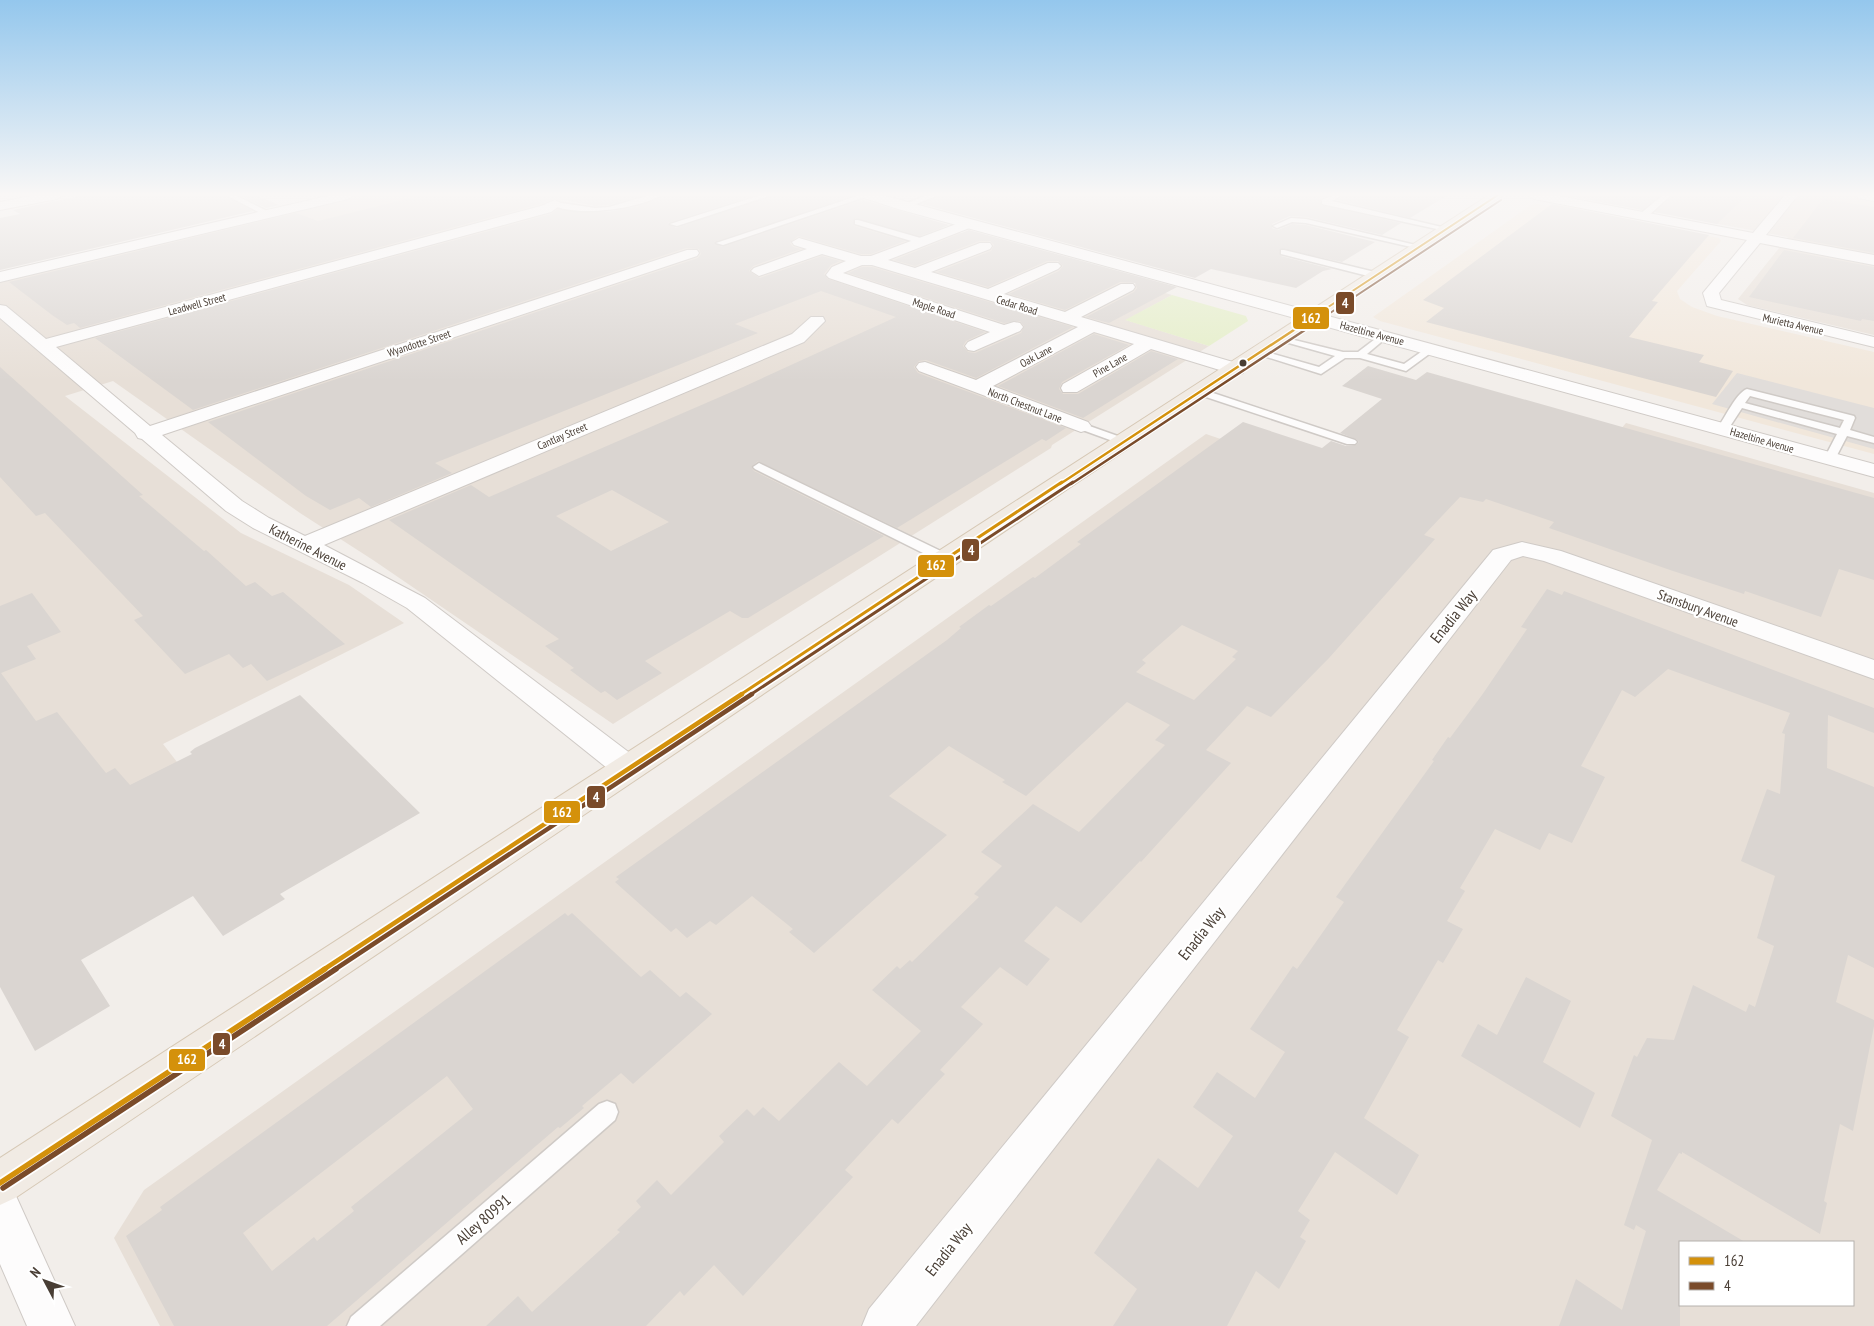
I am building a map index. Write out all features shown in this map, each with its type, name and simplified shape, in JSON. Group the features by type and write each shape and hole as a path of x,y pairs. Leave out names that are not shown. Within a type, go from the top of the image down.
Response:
{"main road":[{"path":"0,1183 1404,257"}],"street":[{"path":"0,277 86,257"},
{"name":"Leadwell Street","path":"41,346 370,257"},
{"name":"Wyandotte Street","path":"145,434 680,257"},
{"path":"759,271 799,257"},
{"name":"Cedar Road","path":"851,257 916,273 1042,312 1068,317 1236,369"},
{"name":"Maple Road","path":"877,257 837,270 834,274 1004,331"},
{"path":"916,273 957,257"},
{"name":"Hazeltine Avenue","path":"1089,257 1874,471"},
{"name":"Murietta Avenue","path":"1742,257 1711,294 1713,303 1739,311 1874,342"},
{"path":"1858,257 1874,260"},
{"path":"987,296 1053,266"},
{"path":"1068,317 1127,287"},
{"name":"Katherine Avenue","path":"0,310 145,434 234,506 416,603 628,768"},
{"path":"974,346 1042,312"},
{"name":"Cantlay Street","path":"304,545 798,338 817,321"},
{"name":"Oak Lane","path":"977,387 1094,325"},
{"name":"Pine Lane","path":"1070,388 1150,342"},
{"name":"North Chestnut Lane","path":"925,367 1081,426"},
{"name":"Stansbury Avenue","path":"1522,549 1552,556 1874,670"},
{"name":"Enadia Way","path":"886,1326 1502,555 1522,549"},
{"path":"0,1212 51,1326"}],"lane":[{"path":"1304,257 1376,275"},
{"path":"1360,355 1384,336"},
{"path":"1281,338 1343,355 1360,355 1406,368 1431,349"},
{"path":"1259,353 1321,372 1343,355"},
{"path":"1201,392 1351,442"},
{"path":"1723,429 1738,404 1874,440"},
{"name":"North Chestnut Lane","path":"1081,426 1125,442"},
{"path":"1830,459 1844,432"},
{"path":"759,467 946,559"},
{"name":"Alley 80991","path":"360,1326 607,1112"}],"shaded area":[{"path":"102,257 1042,257 1172,295 1126,320 1209,346 1052,445 1051,448 613,724 373,560 300,513 113,381 65,396 241,533 349,585 404,623 163,744 191,780 0,875 0,281"},
{"path":"1458,257 1707,257 1677,291 1680,299 1692,307 1717,316 1874,352 1874,454 1380,321 1373,317"},
{"path":"1772,257 1874,257 1874,335 1747,305 1738,299"},
{"path":"1737,373 1874,408 1874,449 1712,404"},
{"path":"1626,423 1874,493 1874,1326 160,1326 114,1238 144,1190 1206,434 1411,504 1582,475"}],"green space":[{"path":"1172,295 1246,316 1248,321 1209,346 1125,320"}],"building":[{"path":"0,257 56,257 0,270"},
{"path":"113,257 344,257 80,328 74,323 67,325 9,282"},
{"path":"393,257 659,257 193,410 95,338"},
{"path":"779,257 753,266 749,271 760,278 820,257 840,261 831,265 824,274 828,279 985,332 966,341 963,346 968,352 975,353 1021,333 1024,326 1020,321 1004,323 848,273 862,267 872,267 1073,327 976,378 926,360 919,361 914,367 918,373 1066,428 1046,441 1042,439 897,528 758,461 751,467 754,471 884,536 748,618 742,618 730,611 645,661 662,673 617,700 605,691 601,693 570,670 574,668 545,646 559,639 389,520 471,485 489,497 743,387 896,317 821,291 735,324 758,333 435,463 452,473 371,507 359,498 330,510 306,496 208,422 698,258","holes":["612,490 669,522 611,551 556,516"]},
{"path":"902,257 938,257 915,266 894,260"},
{"path":"976,257 1067,257 1177,287 1109,323 1086,317 1134,292 1137,288 1135,283 1120,282 1065,310 1009,294 1059,271 1063,266 1058,261 1047,261 988,287 937,272"},
{"path":"1117,257 1284,257 1332,269 1323,271 1296,288 1211,269 1195,278"},
{"path":"1318,257 1350,257 1342,262"},
{"path":"1481,257 1690,257 1652,301 1658,302 1629,337 1704,355 1699,362 1733,371 1716,397 1426,322 1444,308 1423,300"},
{"path":"1779,257 1820,257 1874,267 1874,321 1862,319 1861,321 1749,297"},
{"path":"1094,334 1129,345 1062,382 1059,389 1063,394 1078,394 1151,351 1178,359 1083,418 998,386"},
{"path":"1368,366 1416,380 1427,372 1874,498 1874,580 1839,569 1821,617 1745,591 1744,594 1673,571 1549,528 1554,522 1486,499 1483,502 1460,497 1424,535 1435,539 1329,658 1271,717 1247,706 1206,750 1231,763 1141,862 1081,923 1056,906 1024,941 1050,959 1027,986 1000,967 961,1007 983,1024 940,1070 945,1074 898,1124 892,1119 845,1170 853,1177 743,1296 714,1265 684,1296 680,1291 646,1326 486,1326 518,1296 532,1312 620,1232 617,1230 641,1207 636,1201 657,1180 671,1195 724,1142 719,1136 747,1109 754,1116 763,1107 779,1121 839,1062 867,1086 921,1031 872,990 897,966 900,969 910,960 912,962 979,897 974,894 1002,866 981,852 1033,804 1079,832 1165,745 1155,740 1170,725 1127,702 1026,796 1002,782 1005,780 949,746 889,796 947,835 814,953 789,932 793,929 752,896 716,925 710,921 687,938 676,928 671,932 615,882 619,879 616,877 947,640 961,628 959,627 989,605 991,606 1033,577 1035,578 1081,544 1077,542 1243,422 1322,448 1331,441 1346,446 1356,445 1359,442 1356,439 1340,433 1382,399 1342,386","holes":["1182,625 1238,651 1232,657 1236,659 1194,700 1136,672 1146,663 1142,660"]},
{"path":"0,367 143,495 139,496 204,551 206,550 246,586 255,582 272,596 283,592 345,644 267,681 251,664 243,668 229,654 185,674 134,620 143,616 45,513 36,516 0,477"},
{"path":"1547,589 1562,595 1564,591 1874,708 1874,733 1828,715 1827,768 1874,787 1874,968 1848,955 1836,1002 1874,1020 1874,1026 1853,1131 1840,1124 1824,1201 1827,1203 1820,1234 1682,1152 1682,1154 1679,1153 1657,1190 1743,1241 1679,1241 1680,1326 1559,1326 1576,1279 1622,1310 1646,1231 1636,1225 1634,1230 1624,1225 1652,1140 1611,1116 1634,1055 1637,1057 1647,1038 1674,1040 1693,985 1746,1012 1749,1004 1755,1007 1774,946 1757,938 1775,876 1741,861 1767,789 1780,794 1785,734 1782,733 1790,713 1668,669 1635,697 1622,690 1581,766 1605,777 1572,843 1549,833 1540,850 1495,829 1460,888 1465,891 1447,921 1463,929 1443,963 1438,960 1397,1030 1409,1037 1364,1118 1419,1155 1397,1195 1335,1152 1298,1211 1310,1220 1300,1237 1306,1241 1279,1289 1256,1271 1227,1326 1113,1326 1137,1289 1094,1253 1158,1158 1198,1188 1233,1136 1193,1107 1217,1072 1255,1098 1285,1052 1250,1029 1293,966 1297,969 1344,902 1336,897 1434,761 1432,760 1448,737 1450,738 1482,695 1527,629 1521,627"},
{"path":"32,593 61,632 27,646 36,659 1,673 36,721 57,712 106,773 115,768 130,785 192,754 190,752 195,748 300,695 420,813 280,894 285,899 223,936 193,896 81,960 110,1006 35,1051 0,987 0,606"},
{"path":"565,913 568,916 572,913 641,977 650,970 680,997 686,992 712,1014 633,1084 621,1073 582,1106 584,1108 560,1128 558,1127 327,1326 174,1326 126,1236 162,1210 160,1207","holes":["447,1076 473,1109 351,1207 354,1211 317,1241 314,1237 272,1271 243,1233"]},
{"path":"1526,977 1571,1001 1543,1062 1595,1093 1580,1128 1461,1056 1478,1024 1497,1035"}],"transit line":[{"name":"162","path":"0,1183 1404,257"},
{"name":"4","path":"3,1188 1415,257"}]}
